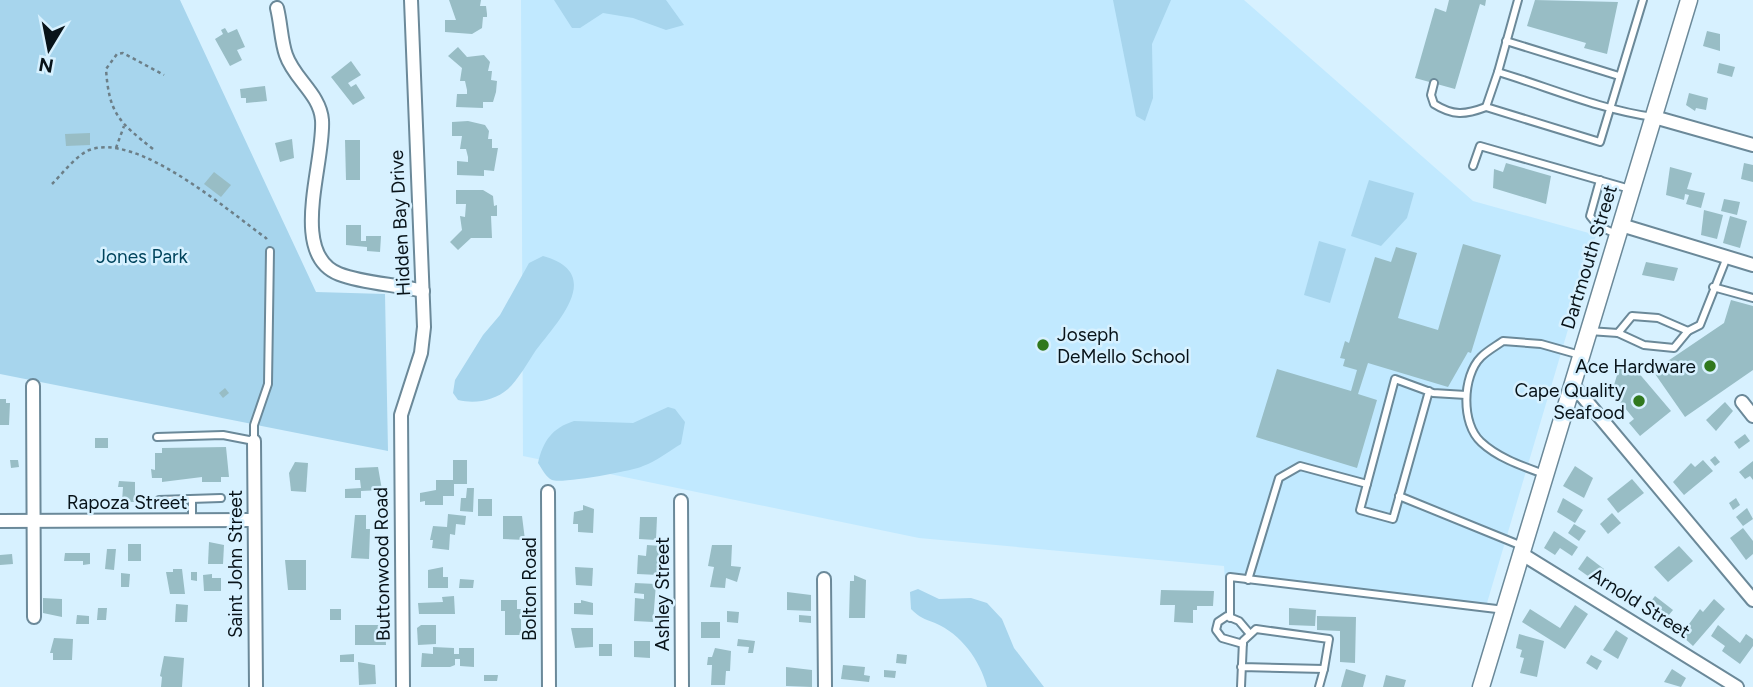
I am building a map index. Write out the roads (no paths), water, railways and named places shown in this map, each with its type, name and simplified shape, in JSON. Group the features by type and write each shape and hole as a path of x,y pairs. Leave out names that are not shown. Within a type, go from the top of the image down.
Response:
{"main road":[{"name":"Dartmouth Street","path":"1482,687 1689,0"}],"street":[{"name":"Hidden Bay Drive","path":"400,440 402,404 422,345 423,291 411,0"},
{"path":"277,8 286,55 321,114 322,137 312,220 317,255 325,266 345,276 423,291"},
{"path":"1654,117 1753,145"},
{"path":"1619,230 1753,265"},
{"path":"1573,385 1753,600"},
{"path":"33,386 34,617"},
{"path":"1742,402 1753,416"},
{"name":"Buttonwood Road","path":"400,440 403,687"},
{"name":"Saint John Street","path":"254,441 256,687"},
{"name":"Bolton Road","path":"548,492 549,687"},
{"name":"Ashley Street","path":"681,501 682,687"},
{"name":"Rapoza Street","path":"0,521 254,520"},
{"name":"Arnold Street","path":"1523,550 1737,687"},
{"path":"824,579 825,687"}],"lane":[{"path":"1486,107 1518,0"},
{"path":"1434,83 1434,104 1448,113 1467,115 1486,107 1600,142 1643,0"},
{"path":"1506,41 1619,76"},
{"path":"1498,72 1654,117"},
{"path":"1473,166 1480,146 1632,189"},
{"path":"1600,180 1590,216 1598,226 1619,230"},
{"path":"158,437 223,435 254,441 254,425 268,384 271,251"},
{"path":"1589,331 1618,333 1644,345 1674,348 1688,331 1700,325 1727,257"},
{"path":"1713,287 1753,298"},
{"path":"1618,333 1632,316 1657,318 1688,331"},
{"path":"1545,475 1505,458 1480,441 1468,422 1466,395 1479,359 1503,341 1541,344 1582,356"},
{"path":"1431,392 1393,519 1360,510 1395,379 1431,392 1466,395"},
{"path":"1248,580 1279,478 1300,466 1367,484"},
{"path":"1399,496 1523,550"},
{"path":"159,500 221,498"},
{"path":"192,499 192,520"},
{"path":"1230,618 1230,577 1505,610"},
{"path":"1243,644 1222,638 1216,630 1219,622 1227,616 1250,634"},
{"path":"1241,687 1243,644 1256,629 1329,639 1319,687"},
{"path":"1241,667 1324,669"}],"place":[{"name":"Joseph DeMello School","path":"1043,345"},
{"name":"Ace Hardware","path":"1710,366"},
{"name":"Cape Quality Seafood","path":"1639,401"}],"park label":[{"name":"Jones Park","path":"142,256"}]}
